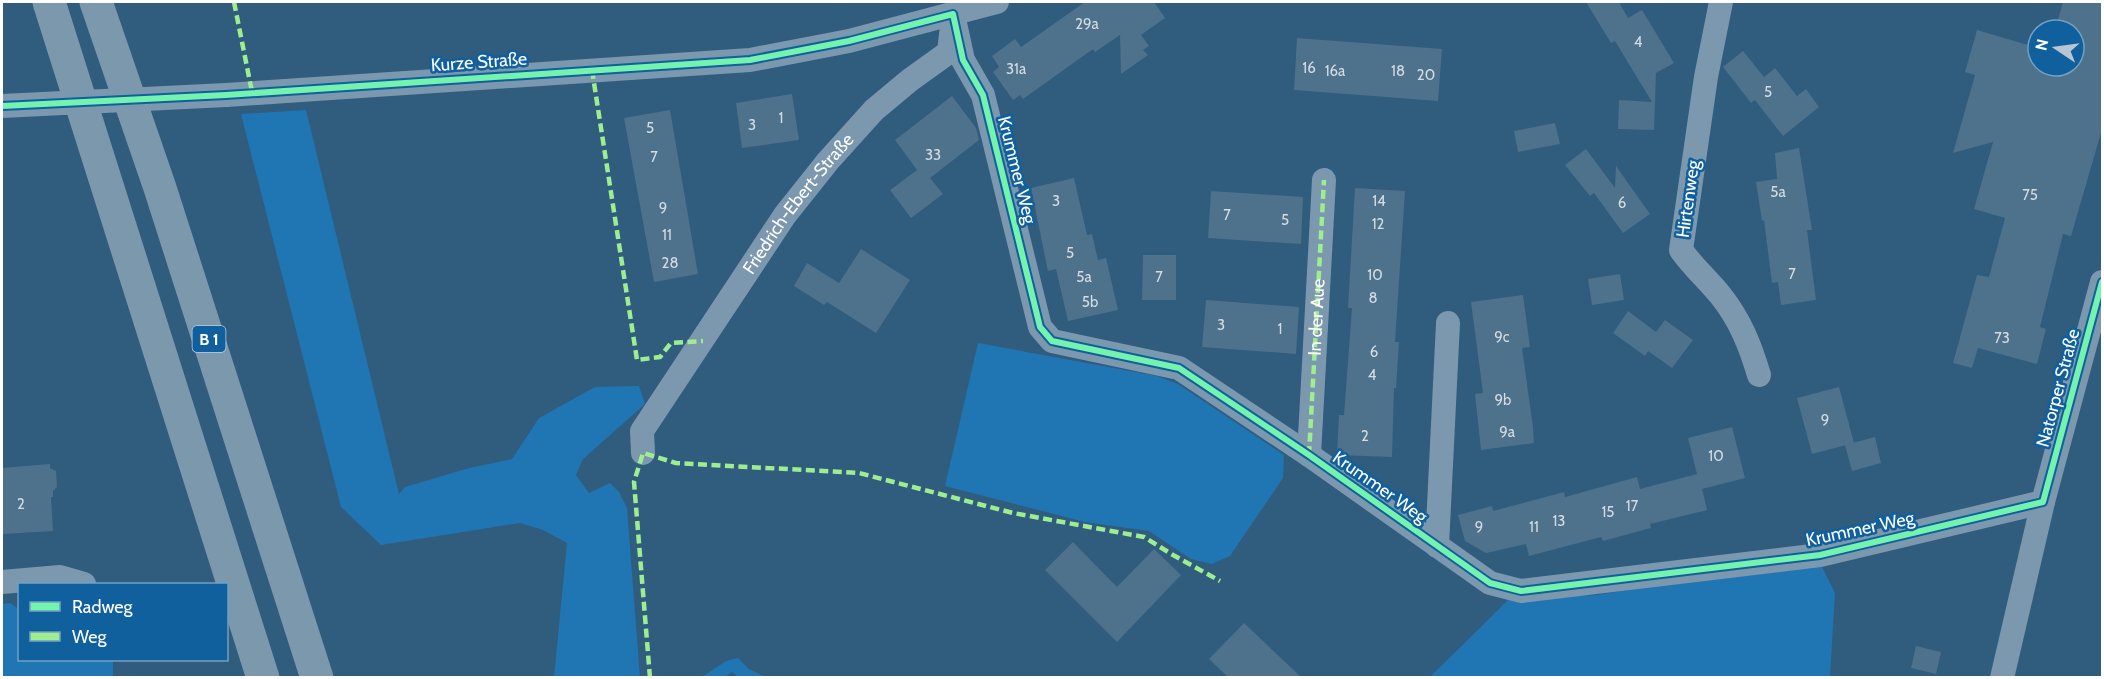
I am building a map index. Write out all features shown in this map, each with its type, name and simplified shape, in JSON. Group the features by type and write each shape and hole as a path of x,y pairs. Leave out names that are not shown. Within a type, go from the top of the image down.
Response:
{"highway":[{"path":"49,2 263,678"},
{"name":"B 1","path":"96,2 164,199 318,678"}],"street":[{"path":"953,14 997,2"},
{"name":"Hirtenweg","path":"1721,2 1706,77 1681,250 1696,270 1721,296 1742,329 1759,375"},
{"name":"Kurze Straße","path":"2,106 750,60 849,41 953,14"},
{"name":"Friedrich-Ebert-Straße","path":"643,453 642,431 785,215 828,161 874,110 949,52 953,14"},
{"name":"Krummer Weg","path":"953,14 963,60 983,94 1040,327 1052,340 1179,368 1309,455 1490,583 1521,591 1820,555 2043,502"},
{"name":"In der Aue","path":"1309,455 1324,180"},
{"name":"Natorper Straße","path":"2002,678 2043,502 2103,282"},
{"name":"Krummer Weg","path":"1437,546 1448,323"},
{"path":"2,582 60,578 77,583"}],"shaded area":[{"path":"306,110 399,494 405,487 469,468 512,459 539,418 595,387 639,386 645,404 583,459 576,475 589,493 610,483 619,492 627,508 640,677 554,677 567,543 543,530 520,523 381,545 341,507 241,114"},
{"path":"978,343 1157,376 1178,384 1284,455 1283,478 1230,556 1212,564 1191,559 1149,531 1085,522 945,486"},
{"path":"1821,565 1835,593 1830,677 1429,678 1509,599 1597,595 1775,566"},
{"path":"10,603 18,608 18,661 113,661 113,677 2,677 2,604"},
{"path":"738,658 749,669 765,677 738,677 732,672 725,677 702,677 726,661"}],"building":[{"path":"1085,2 1154,2 1165,18 1141,35 1149,46 1143,50 1148,55 1121,74 1120,35 1095,52 1093,49 1023,99 1020,95 1013,100 993,72 999,67 992,56 1015,39 1021,47"},
{"path":"1586,2 1619,2 1628,18 1642,10 1674,63 1656,73 1654,130 1618,129 1619,100 1652,102 1615,41 1611,43"},
{"path":"2063,2 2103,2 2103,126 2071,236 2063,234 2040,327 2046,329 2037,364 1978,348 1972,368 1953,363 1977,275 1989,277 2005,218 1974,209 1993,142 1953,153 1975,75 1965,72 1977,30 2026,44 2026,78 2086,78 2086,18 2058,18"},
{"path":"1297,38 1442,49 1438,101 1294,90"},
{"path":"1743,51 1764,77 1775,68 1797,96 1806,89 1819,107 1783,136 1755,100 1751,103 1723,67"},
{"path":"792,94 799,140 742,148 736,103"},
{"path":"952,96 976,128 979,140 930,178 943,194 911,218 890,190 917,170 895,140"},
{"path":"670,110 698,274 654,282 624,118"},
{"path":"1555,123 1560,144 1518,152 1514,131"},
{"path":"1799,148 1812,230 1807,230 1816,300 1781,305 1778,282 1772,283 1764,220 1762,221 1756,182 1777,179 1775,153"},
{"path":"1586,149 1615,188 1616,166 1650,214 1623,233 1594,193 1590,196 1565,165"},
{"path":"1074,178 1087,235 1092,234 1098,260 1106,258 1118,310 1068,321 1056,269 1048,271 1031,188"},
{"path":"1355,188 1405,191 1395,342 1399,342 1396,388 1394,388 1392,457 1337,455 1339,415 1344,415 1352,308 1348,308"},
{"path":"1211,191 1303,197 1301,244 1208,238"},
{"path":"861,249 910,280 876,333 827,302 824,305 794,286 807,263 839,283"},
{"path":"1143,255 1176,255 1176,300 1142,300"},
{"path":"1620,274 1624,300 1592,305 1588,279"},
{"path":"1523,295 1530,347 1522,348 1534,443 1481,450 1475,394 1483,393 1471,302"},
{"path":"1206,300 1299,307 1296,354 1202,347"},
{"path":"1628,311 1656,332 1665,320 1693,340 1672,368 1648,351 1645,356 1613,333"},
{"path":"1839,387 1854,443 1812,454 1797,398"},
{"path":"1732,427 1745,478 1702,489 1707,510 1650,524 1651,528 1603,541 1601,537 1529,556 1526,544 1486,553 1465,541 1458,515 1492,506 1493,511 1564,492 1565,497 1637,477 1640,489 1697,474 1688,438"},
{"path":"1875,437 1881,463 1852,471 1845,445"},
{"path":"50,464 50,468 56,471 57,487 51,497 53,531 3,534 2,468"},
{"path":"1073,542 1117,587 1154,549 1181,575 1117,642 1045,570"},
{"path":"1244,623 1302,678 1229,678 1209,659"},
{"path":"1916,646 1941,652 1936,674 1911,668"}],"marked path":[{"path":"234,2 252,92"},
{"path":"592,70 637,360 660,357 671,343 703,341"},
{"path":"1309,455 1324,180"},
{"path":"650,678 634,482 643,453 676,463 859,473 1013,513 1144,537 1220,581"}],"cycle path":[{"path":"2,106 226,95 750,60 849,41 953,14 963,60 983,95 1040,327 1052,341 1179,368 1309,455 1490,583 1521,591 1820,555 2043,502 2102,282"}]}
